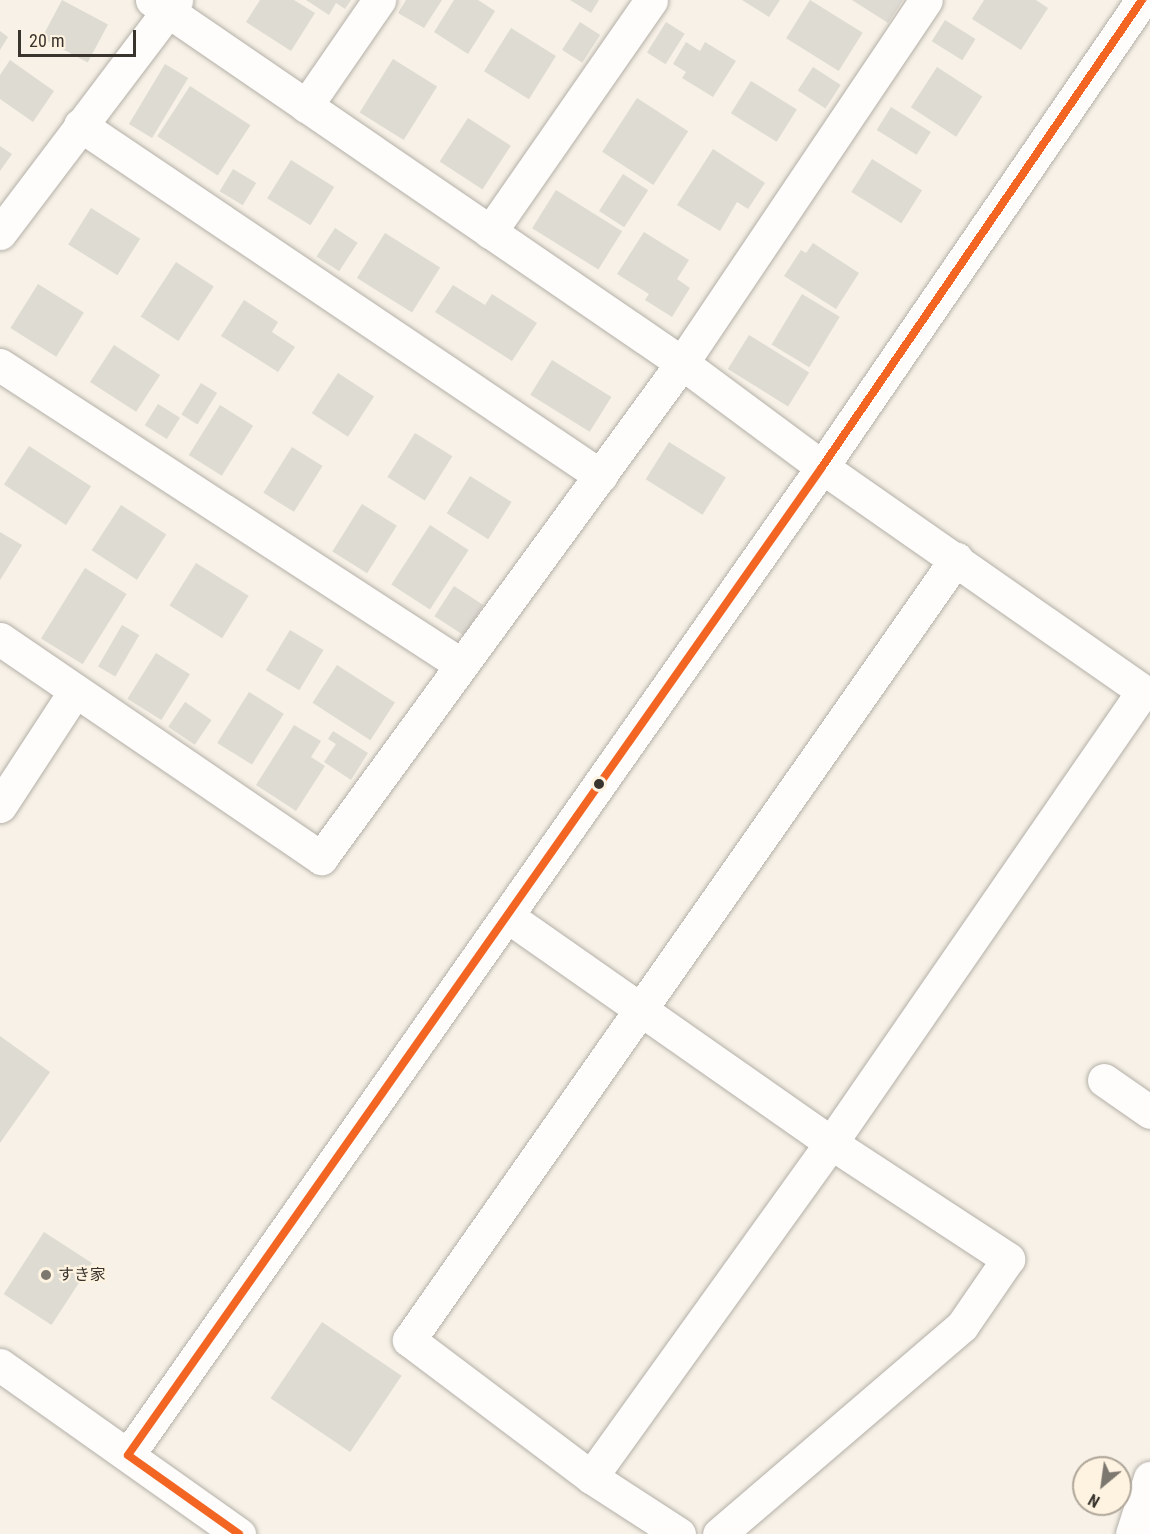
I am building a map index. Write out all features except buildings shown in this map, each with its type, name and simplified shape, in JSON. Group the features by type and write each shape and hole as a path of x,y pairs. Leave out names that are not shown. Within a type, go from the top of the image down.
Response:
{"street":[{"path":"306,106 379,0"},
{"path":"490,232 651,0"},
{"path":"0,639 321,858 460,664 601,476 682,363 926,0"},
{"path":"128,1455 822,467 1142,0"},
{"path":"0,233 165,4 306,106 682,363 822,467 1143,691 831,1143 591,1478"},
{"path":"80,125 601,476"},
{"path":"0,365 460,664"},
{"path":"679,1534 591,1478 409,1340 956,559"},
{"path":"0,806 75,691"},
{"path":"507,916 831,1143 1008,1259 962,1326 719,1534"},
{"path":"1104,1080 1150,1112"},
{"path":"0,1365 239,1534"},
{"path":"1132,1534 1150,1478"}],"transit line":[{"path":"239,1534 128,1455 822,467 1142,0"}],"place":[{"name":"すき家","path":"46,1275"}]}
